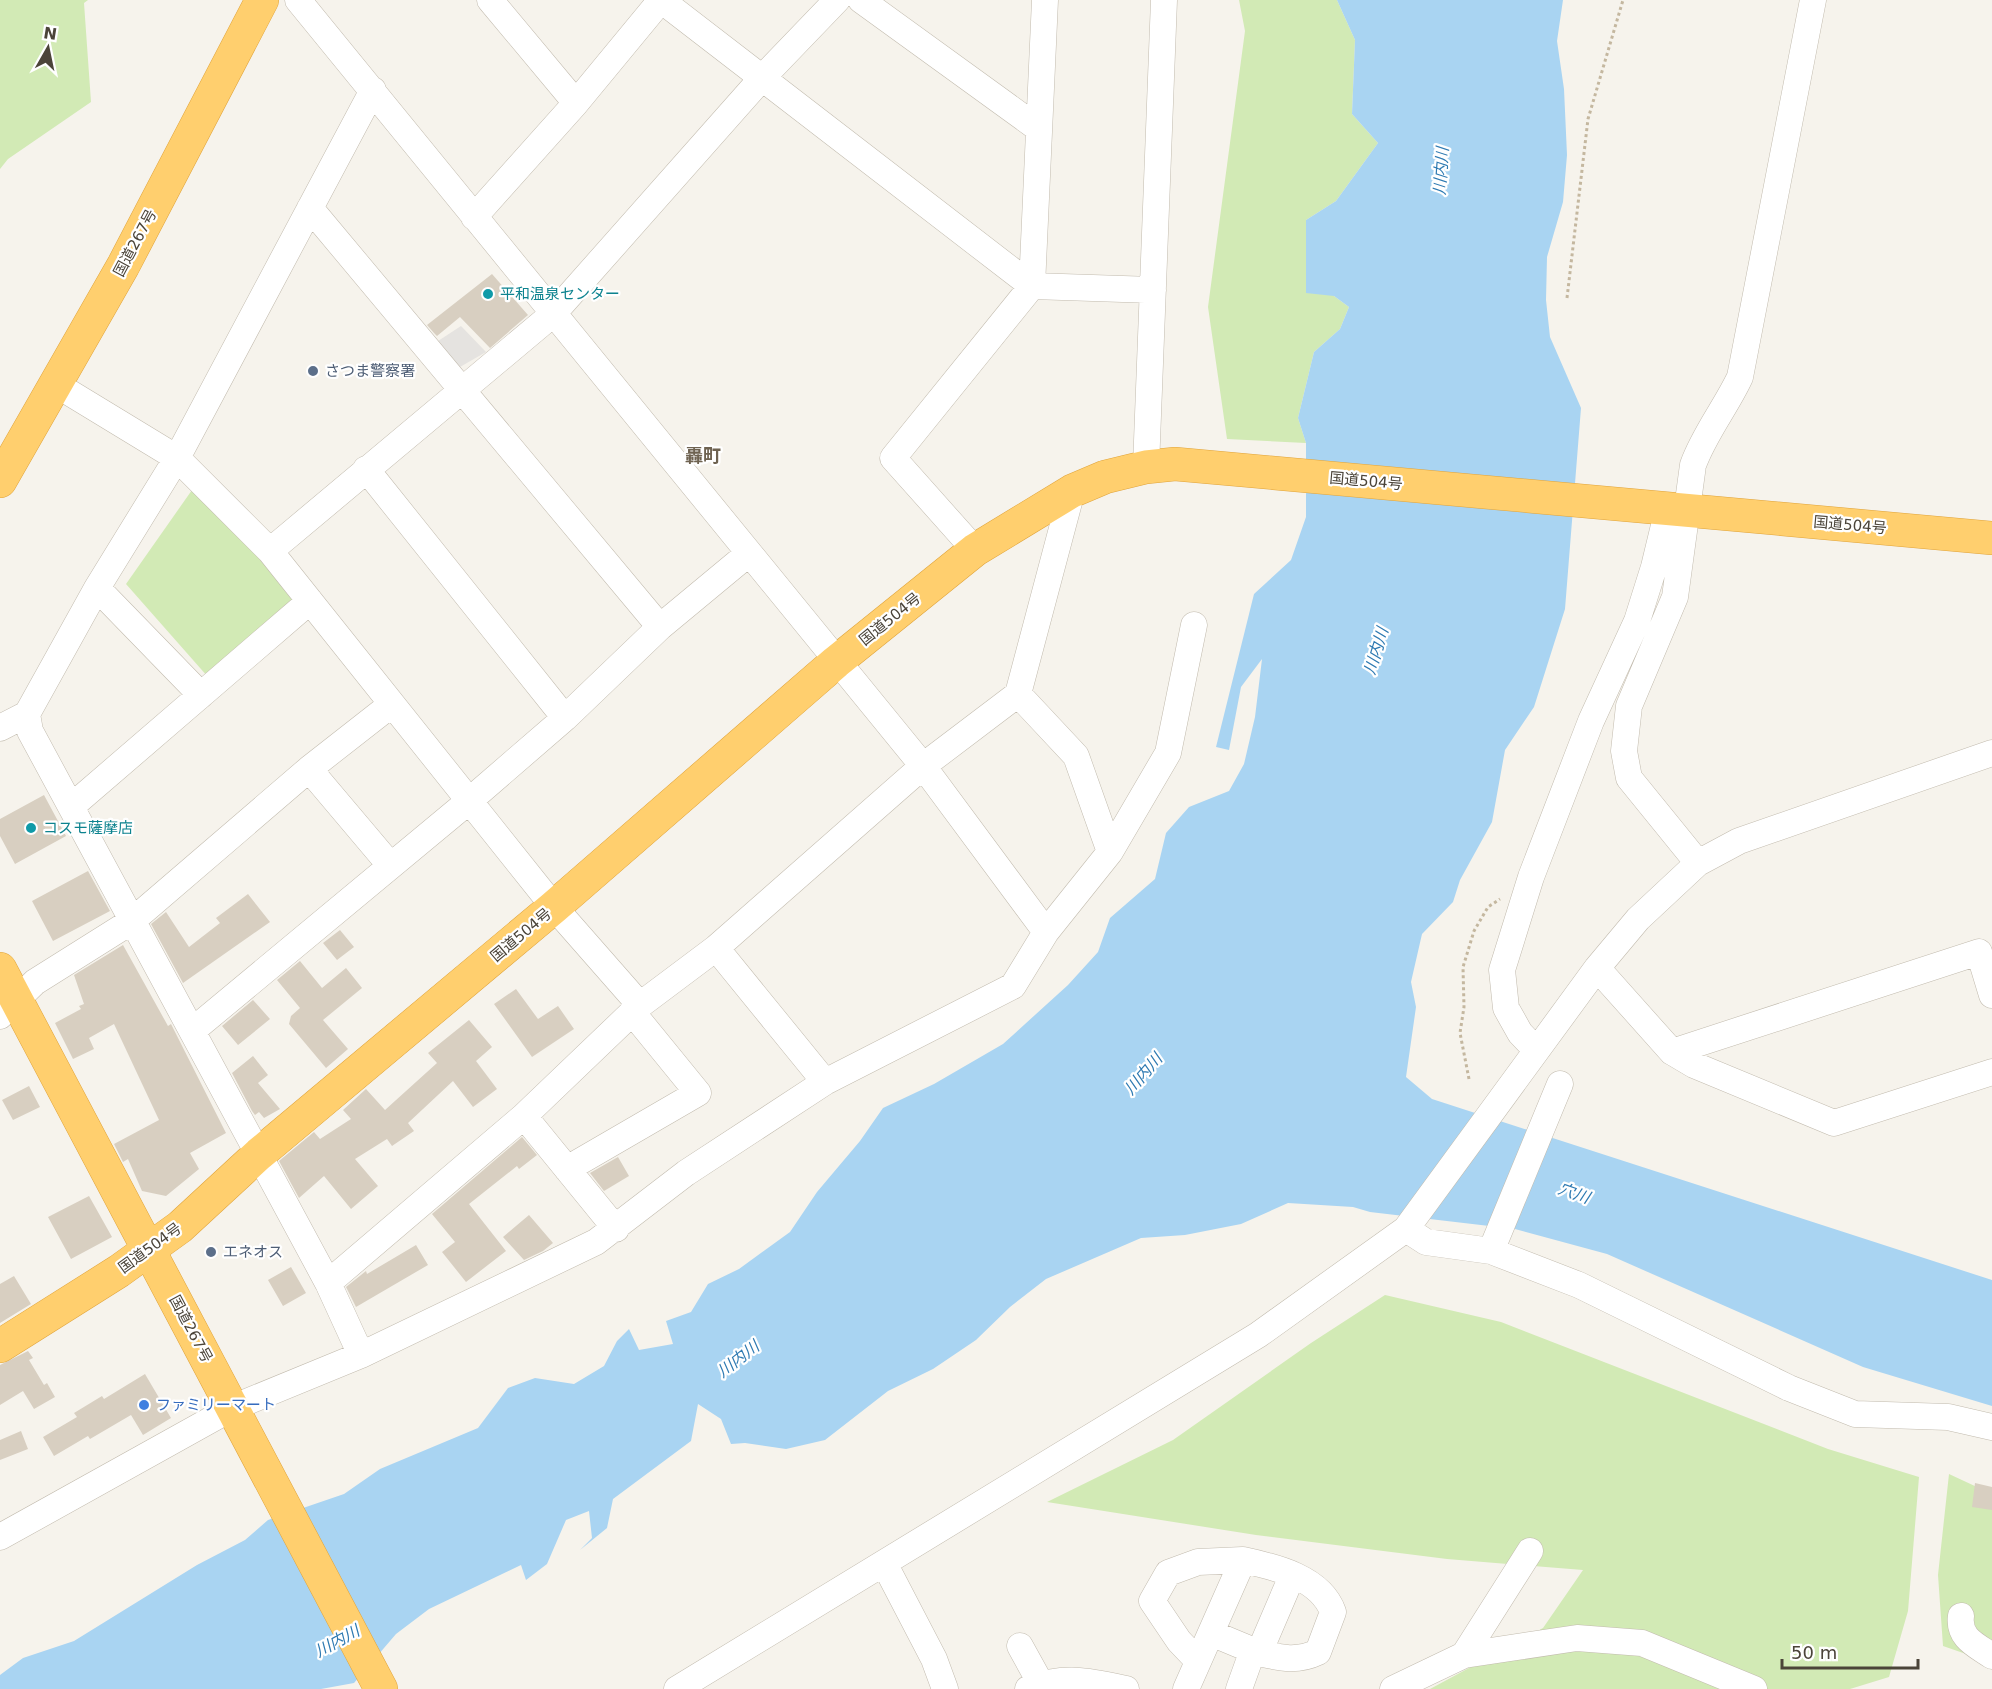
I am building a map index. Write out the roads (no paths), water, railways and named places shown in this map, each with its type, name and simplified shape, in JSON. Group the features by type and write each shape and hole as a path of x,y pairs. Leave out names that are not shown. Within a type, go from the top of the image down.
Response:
{"highway":[{"name":"国道267号","path":"0,482 123,266 262,0"},
{"name":"国道504号","path":"0,1346 149,1250 180,1227 259,1154 554,907 836,662 975,550 1072,491 1105,477 1146,467 1175,464 1992,538"},
{"name":"国道267号","path":"0,969 8,1007 149,1250 381,1689"}],"street":[{"path":"298,0 923,766 1046,932"},
{"path":"474,217 576,103 661,0 1032,286 1153,290"},
{"path":"270,551 366,469 463,392 553,314 762,78 837,0"},
{"path":"861,0 1039,129"},
{"path":"975,550 893,458 1032,286 1045,0"},
{"path":"1146,467 1164,0"},
{"path":"1536,1050 1520,1033 1506,1008 1502,970 1531,877 1591,721 1637,621 1654,567 1666,509 1740,377 1813,0"},
{"path":"500,4 576,103"},
{"path":"0,728 27,714 97,588 177,458 373,90"},
{"path":"310,208 660,627"},
{"path":"57,385 177,458 270,551 636,1009 698,1093 567,1169"},
{"path":"366,469 565,718"},
{"path":"328,1283 524,1116 636,1009 716,948 923,766 1017,694 1072,491"},
{"path":"1666,509 1675,597 1629,706 1624,751 1629,778 1698,863"},
{"path":"192,1031 469,801 565,718 660,627 748,554"},
{"path":"97,588 201,695"},
{"path":"72,806 310,602"},
{"path":"0,1537 236,1416 596,1242 686,1173 825,1082 1012,986 1046,932 1110,852 1168,753 1194,625"},
{"path":"1017,694 1076,756 1110,852"},
{"path":"8,1007 35,982 132,921 309,769 392,704"},
{"path":"27,714 30,731 328,1283 361,1355"},
{"path":"677,1689 1258,1335 1406,1229 1597,968 1638,918 1698,863 1739,841 1992,753"},
{"path":"309,769 390,865"},
{"path":"716,948 825,1082"},
{"path":"1672,1052 1979,952 1992,995"},
{"path":"1597,968 1672,1052 1694,1065 1834,1123 1992,1072"},
{"path":"1494,1244 1560,1084"},
{"path":"524,1116 616,1228"},
{"path":"1406,1229 1426,1242 1494,1244 1789,1388 1855,1414 1948,1417 1992,1427"},
{"path":"1464,1654 1530,1551"},
{"path":"1186,1689 1243,1560"},
{"path":"1198,1661 1179,1641 1152,1601 1168,1573 1198,1562 1243,1560 1269,1566 1317,1587 1328,1598 1333,1612 1318,1652 1308,1657 1288,1660 1256,1652 1211,1633"},
{"path":"884,1563 934,1659 945,1689"},
{"path":"1239,1689 1292,1576"},
{"path":"1961,1616 1960,1627 1964,1637 1992,1656"},
{"path":"1393,1689 1464,1654 1577,1638 1642,1643 1754,1689"},
{"path":"1020,1646 1034,1687 1052,1680 1085,1680 1126,1689"}],"water":[{"path":"1337,0 1563,0 1557,41 1564,89 1567,155 1563,202 1547,257 1546,300 1550,337 1581,408 1565,609 1534,707 1505,750 1492,822 1460,880 1453,902 1422,934 1411,982 1416,1007 1406,1077 1432,1099 1992,1280 1992,1406 1863,1367 1607,1254 1515,1229 1370,1212 1353,1207 1288,1203 1241,1224 1185,1235 1141,1238 1046,1279 1010,1307 976,1340 933,1369 888,1391 825,1440 786,1449 745,1443 731,1444 721,1419 698,1404 691,1441 613,1499 607,1528 580,1550 592,1538 589,1511 566,1520 547,1564 526,1580 521,1565 429,1609 396,1634 354,1683 321,1689 0,1689 0,1675 23,1658 74,1641 197,1565 245,1540 268,1520 344,1494 380,1469 478,1428 508,1388 535,1378 574,1384 604,1366 617,1341 629,1329 639,1350 673,1344 666,1321 691,1312 708,1284 739,1269 790,1232 817,1192 860,1141 883,1108 934,1084 1003,1044 1068,985 1098,952 1110,918 1155,879 1166,833 1189,807 1229,791 1244,764 1255,717 1262,659 1241,687 1229,750 1216,747 1254,594 1291,560 1306,517 1306,443 1298,418 1314,352 1340,329 1349,307 1334,296 1306,293 1306,220 1336,201 1378,143 1352,114 1355,40"}],"place":[{"name":"平和温泉センター","path":"488,294"},
{"name":"さつま警察署","path":"313,371"},
{"name":"コスモ薩摩店","path":"31,828"},
{"name":"エネオス","path":"211,1252"},
{"name":"ファミリーマート","path":"144,1405"}],"district":[{"name":"轟町","path":"703,455"}],"water label":[{"name":"川内川","path":"1441,171"},
{"name":"川内川","path":"1376,651"},
{"name":"川内川","path":"1143,1074"},
{"name":"穴川","path":"1574,1193"},
{"name":"川内川","path":"738,1359"},
{"name":"川内川","path":"337,1641"}]}
